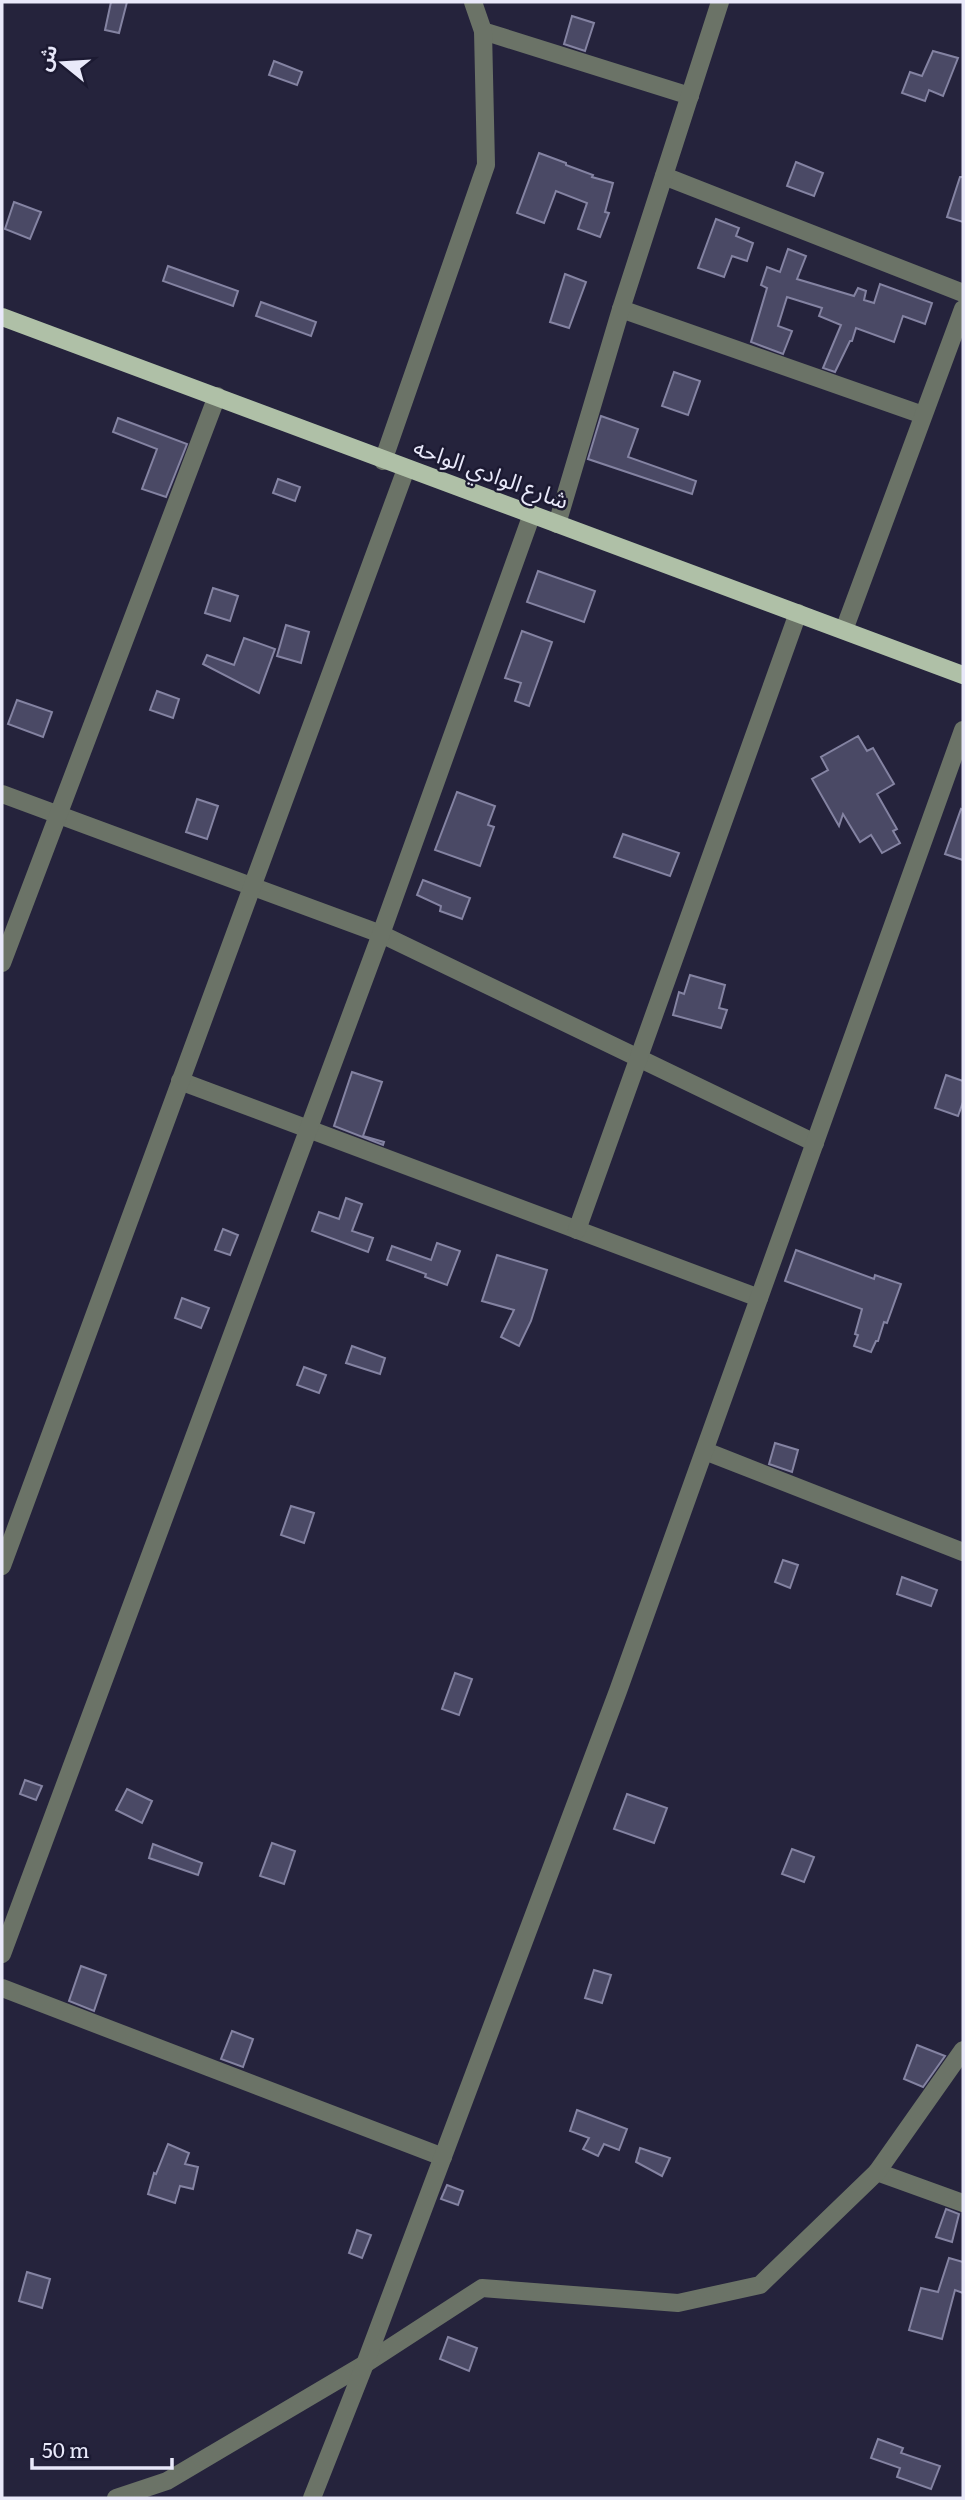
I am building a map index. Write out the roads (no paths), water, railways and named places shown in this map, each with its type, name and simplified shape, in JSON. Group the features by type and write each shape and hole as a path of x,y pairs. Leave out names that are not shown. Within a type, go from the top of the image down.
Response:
{"main road":[{"name":"شارع الوادي الواحه","path":"2,317 963,675"}],"street":[{"path":"383,461 486,165 483,31 473,2"},
{"path":"557,524 621,309 720,2"},
{"path":"483,31 690,96"},
{"path":"664,176 963,293"},
{"path":"621,309 923,415"},
{"path":"844,631 963,309"},
{"path":"2,964 217,396"},
{"path":"2,1566 406,468"},
{"path":"2,1954 381,934 532,514"},
{"path":"577,1230 798,613"},
{"path":"312,2498 365,2364 618,1690 963,730"},
{"path":"2,794 381,934 815,1143"},
{"path":"180,1081 759,1298"},
{"path":"705,1451 963,1552"},
{"path":"2,1988 443,2157"},
{"path":"116,2498 167,2481 365,2364 482,2288 678,2302 760,2285 877,2172 963,2050"},
{"path":"877,2172 963,2203"}]}
